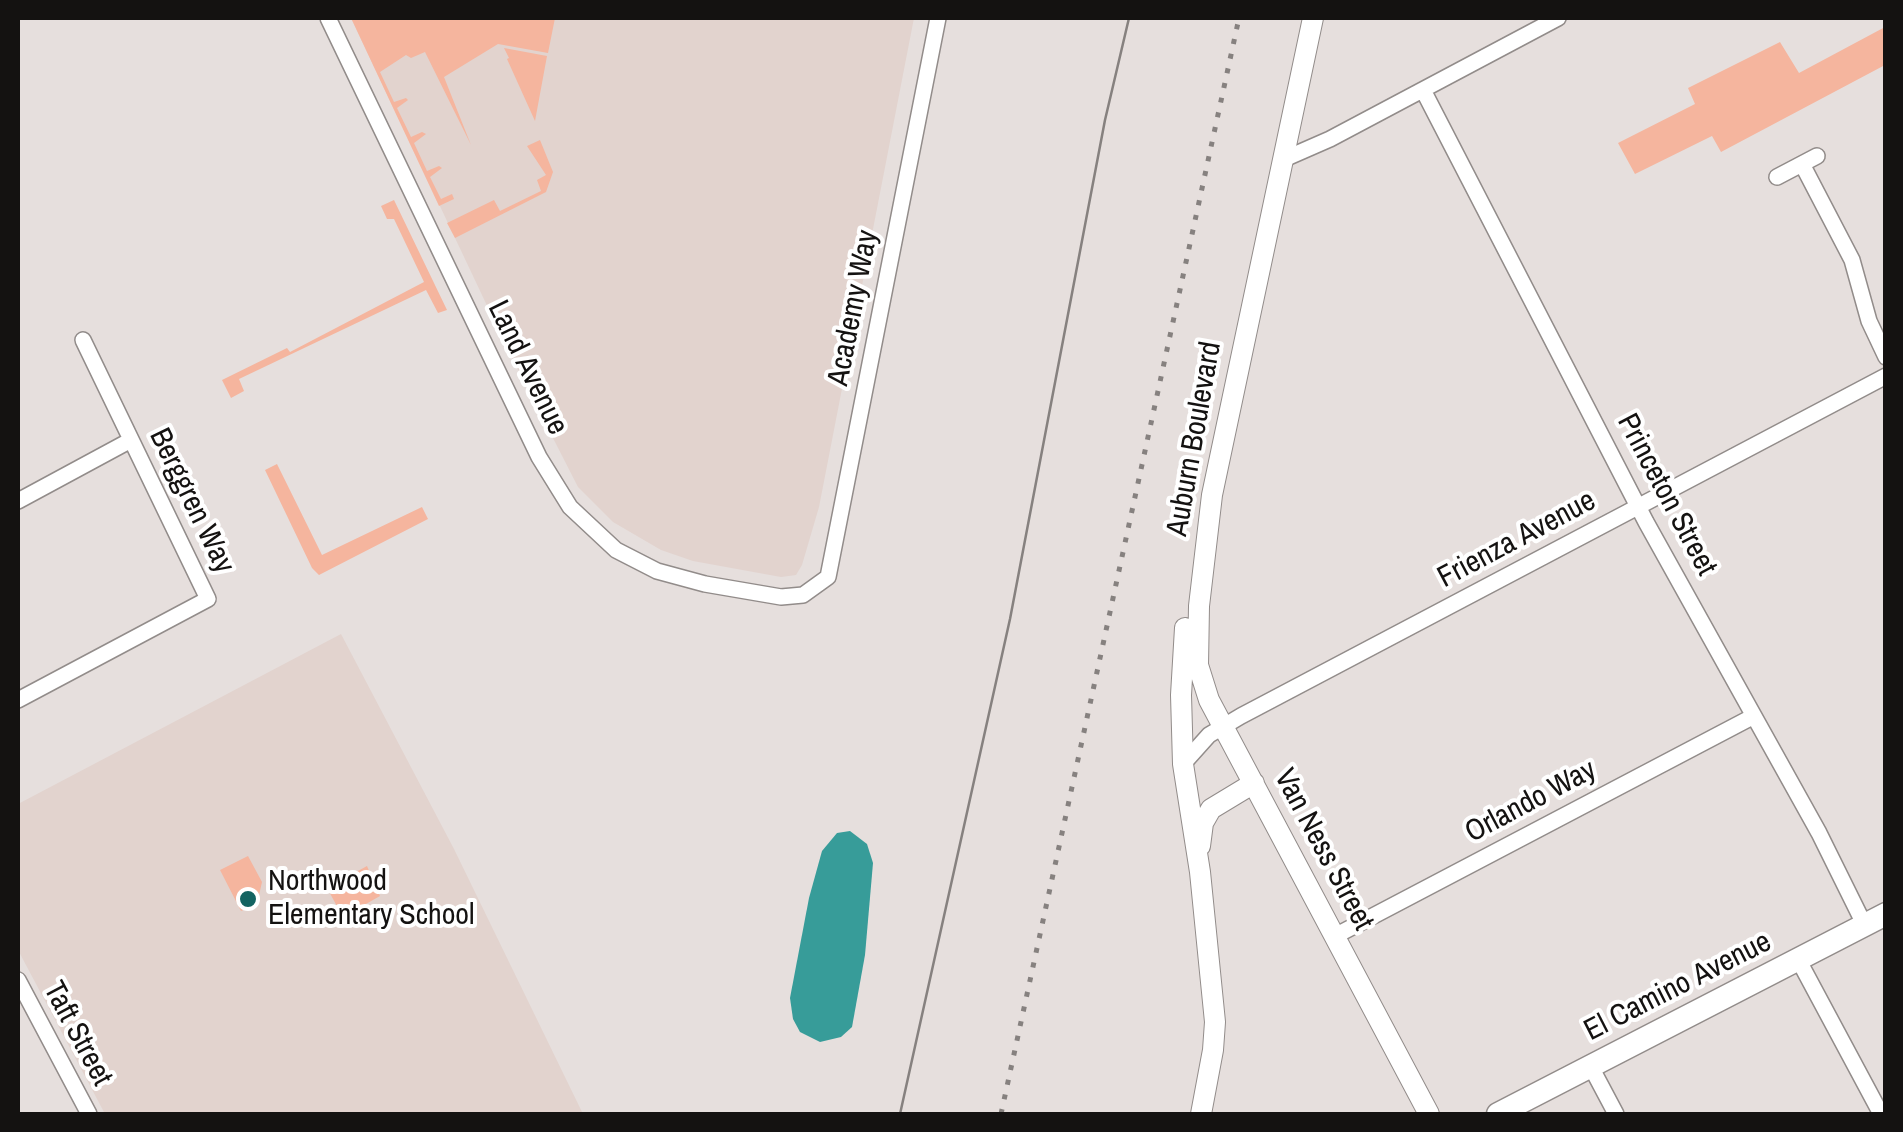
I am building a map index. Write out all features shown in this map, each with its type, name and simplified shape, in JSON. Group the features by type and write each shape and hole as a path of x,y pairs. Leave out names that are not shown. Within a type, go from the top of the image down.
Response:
{"main road":[{"name":"El Camino Avenue","path":"1498,1114 1875,919"}],"street":[{"name":"Land Avenue","path":"328,18 538,457 570,507 616,550 657,570 781,597 803,595"},
{"name":"Academy Way","path":"803,595 828,576 938,18"},
{"name":"Auburn Boulevard","path":"1200,1114 1211,1064 1214,1022 1200,872 1183,764 1184,627 1199,606 1224,426 1313,18"},
{"path":"1282,160 1558,18"},
{"name":"Princeton Street","path":"1423,90 1639,506 1754,716 1875,919"},
{"path":"1777,177 1809,160 1852,260 1868,321 1886,357"},
{"name":"Berggren Way","path":"18,700 208,599 83,340"},
{"name":"Frienza Avenue","path":"1183,764 1198,745 1224,726 1886,376"},
{"path":"18,501 131,440"},
{"name":"Van Ness Street","path":"1199,606 1200,676 1429,1114"},
{"name":"Orlando Way","path":"1334,936 1754,716"},
{"name":"Auburn Boulevard","path":"1200,872 1201,832 1206,816 1216,803 1254,783"},
{"path":"1798,959 1881,1114"},
{"name":"Taft Street","path":"18,980 88,1114"},
{"path":"1590,1066 1616,1114"}],"shaded area":[{"path":"351,18 914,18 819,507 796,575 781,577 693,561 661,550 613,522 578,487 508,350"},
{"path":"351,18 555,18 548,53 498,44 444,77 471,145 425,52 411,58 406,55 380,72 394,102 408,100 397,108 411,137 426,134 414,143 427,171 442,168 430,177 441,199 452,194 454,199 439,206"},
{"path":"1885,27 1885,65 1721,152 1712,136 1635,174 1618,143 1695,104 1688,88 1780,42 1799,73"},
{"path":"504,48 547,56 535,121 507,59"},
{"path":"540,140 553,172 546,192 455,238 447,223 494,200 500,211 541,191 537,180 546,175 527,146"},
{"path":"394,200 447,310 438,313 426,290 239,379 244,391 231,398 222,380 287,348 290,352 424,282 394,219 387,219 381,206"},
{"path":"277,464 322,555 422,507 428,519 319,575 312,568 265,470"},
{"name":"Northwood Elementary School","path":"341,634 454,849 583,1114 105,1114 18,950 18,804"},
{"path":"248,856 262,882 257,904 241,911 220,870"},
{"path":"367,866 380,896 343,917 327,888"}],"water":[{"path":"850,831 867,844 873,863 865,955 852,1027 841,1037 820,1042 800,1032 793,1019 790,998 822,851 837,833"}],"tram line":[{"path":"900,1114 1010,619 1105,120 1129,18"}],"railway":[{"path":"1001,1114 1239,18"}],"place":[{"name":"Northwood Elementary School","path":"248,899"}]}
